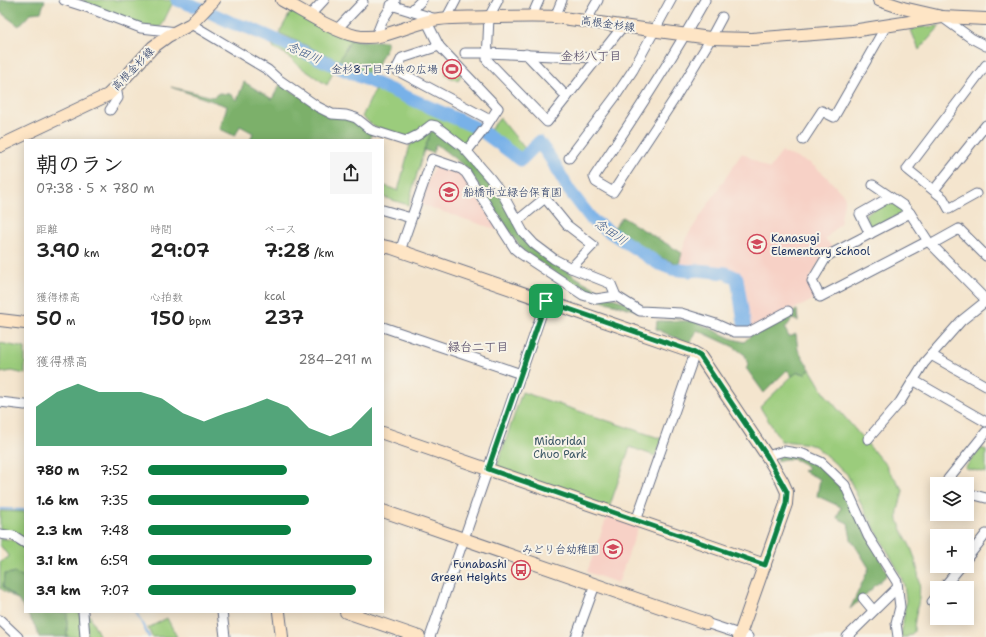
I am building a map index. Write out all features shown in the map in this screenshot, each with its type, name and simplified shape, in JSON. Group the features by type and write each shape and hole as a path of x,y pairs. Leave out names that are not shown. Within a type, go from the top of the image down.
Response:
{"street":[{"path":"64,0 141,28 177,32"},
{"name":"高根金杉線","path":"0,146 102,98 116,87 153,47 160,41 193,23 214,0"},
{"name":"高根金杉線","path":"282,0 337,29 356,36 376,36 437,20 532,16 555,17 710,38 766,38 832,33 942,17"},
{"path":"310,15 324,0"},
{"path":"411,11 422,0"},
{"path":"456,0 437,20 439,46 498,108 467,152"},
{"path":"498,0 489,17 487,60 547,122 623,26"},
{"path":"532,16 539,0"},
{"path":"555,17 562,0"},
{"path":"586,21 598,0"},
{"path":"569,158 615,97 633,70 671,0"},
{"path":"705,0 629,125 594,177 596,182 613,192 675,98 722,17"},
{"path":"879,0 910,10 942,17 986,19"},
{"path":"337,29 363,2"},
{"path":"376,36 394,2 411,11 437,20"},
{"path":"942,17 984,45 986,53"},
{"path":"193,23 195,28 268,70 318,108 332,114 346,115 356,118 371,130 406,141 412,139 431,125 434,125 467,152 503,196 523,232 534,244 554,260 612,284 616,296 640,311 681,313 716,324 734,332 749,332 788,310"},
{"path":"803,140 822,112 834,117 886,26"},
{"path":"439,46 402,58 396,70 490,120"},
{"path":"465,53 526,54 597,58"},
{"path":"526,54 567,96"},
{"path":"976,194 949,209 943,198 907,169 986,65"},
{"path":"110,110 118,98 116,87"},
{"path":"934,190 986,125"},
{"path":"400,251 432,159 461,169 470,178 515,249 521,254 583,295 596,299 616,296"},
{"path":"868,439 900,402 924,363 962,321 986,300 930,242 904,206 873,185"},
{"path":"870,234 860,214 890,197"},
{"path":"517,221 545,198 568,225 593,245 571,268"},
{"path":"384,210 411,218"},
{"path":"910,213 827,256 812,281 820,297 959,229 986,256"},
{"path":"384,246 546,301 700,356 767,456 787,492 786,504 742,636 384,511"},
{"path":"430,637 546,301"},
{"path":"0,320 24,324"},
{"path":"384,327 521,374"},
{"path":"636,521 695,353"},
{"path":"931,355 986,386"},
{"path":"913,380 986,422"},
{"path":"0,402 24,405"},
{"path":"950,477 986,432"},
{"path":"384,433 765,565"},
{"path":"767,456 784,451 795,452 815,459 828,468 845,485 868,536 897,582 900,607 896,623 898,637"},
{"path":"974,495 986,498"},
{"path":"0,534 14,536 24,542"},
{"path":"974,549 986,534"},
{"path":"949,581 955,573"},
{"path":"576,637 595,585"},
{"path":"847,637 897,588"},
{"path":"863,598 874,610"},
{"path":"83,613 85,637"},
{"path":"222,613 224,637"},
{"path":"279,613 282,637"},
{"path":"349,613 419,637"},
{"path":"0,620 18,637"}],"shaded area":[{"name":"Kanasugi Elementary School","path":"782,152 810,163 825,175 845,197 840,224 825,239 833,248 824,253 808,282 814,296 813,300 747,329 741,279 726,271 702,264 679,264 686,238 742,153 769,169"},
{"name":"船橋市立緑台保育園","path":"437,165 458,172 466,179 498,230 419,204 434,166"},
{"name":"みどり台幼稚園","path":"608,514 639,525 618,583 587,572"}],"green space":[{"path":"0,0 45,0 41,12 31,13 19,26 0,12"},
{"path":"84,0 174,0 161,27 143,26 83,2"},
{"path":"292,10 351,39 339,61 279,33"},
{"path":"940,26 919,50 911,30 921,27"},
{"path":"257,27 336,66 327,85 299,66 284,53 274,49 269,39 258,35 253,37"},
{"path":"351,39 362,41 387,41 387,46 372,76 339,61"},
{"name":"金杉8丁目子供の広場","path":"450,63 461,75 458,81 445,75"},
{"path":"244,82 272,99 281,83 295,93 356,121 372,134 370,139 250,139 253,133 240,126 235,136 220,129 227,106 171,87 213,97 219,93 230,94 237,100"},
{"path":"378,83 479,132 467,148 437,125 405,137 374,126 362,117"},
{"path":"500,118 527,151 522,158 488,132"},
{"path":"435,129 461,149 502,197 521,234 553,262 582,281 615,299 680,318 657,316 606,302 585,293 523,251 468,169 436,144 433,153 424,150 431,132"},
{"path":"431,132 424,150 408,205 384,197 384,185 398,191 410,145 426,133"},
{"path":"889,201 892,201 904,212 872,228 869,227 865,214"},
{"path":"622,217 682,253 679,264 661,258 613,229"},
{"path":"797,310 798,321 792,319 785,329 789,337 796,334 798,350 810,369 805,374 798,372 792,376 787,370 764,393 746,368 749,365 745,355 734,347 697,330 690,344 656,329 657,321 695,321 730,338 744,342 751,335"},
{"path":"0,343 24,348 24,374 12,371 0,373"},
{"path":"810,369 825,394 886,464 903,490 898,512 898,520 914,555 920,587 914,632 907,637 901,637 906,600 904,585 898,570 861,504 847,474 815,446 803,443 781,441 760,407 792,376 798,372 805,374"},
{"name":"Midoridai Chuo Park","path":"522,392 662,439 655,456 630,447 609,508 496,469"},
{"path":"981,448 986,450 986,473 965,468"},
{"path":"785,454 814,461 843,489 888,574 850,609 869,568 851,539 848,523 837,518 841,507 817,496 820,479 803,471 808,468 801,462 794,459 777,461 778,457"},
{"path":"0,511 24,512 24,539 0,532"},
{"path":"0,538 13,540 24,546 24,577 14,573 4,574 3,587 18,600 0,588 0,562 9,557 0,545"},
{"path":"14,573 24,577 24,609 18,600 3,587 4,574"},
{"path":"27,613 67,613 67,637 39,637 35,626"},
{"path":"67,613 80,613 82,637 67,637"},
{"path":"85,613 88,613 100,637 88,637"},
{"path":"167,618 177,637 152,637 148,628"}],"waterway":[{"name":"念田川","path":"177,0 205,10 232,23 249,28 475,127"},
{"name":"念田川","path":"483,132 521,160 539,142 569,190 593,221 659,264 672,269 726,273 737,278 745,329"},
{"path":"0,509 24,510"},
{"path":"137,613 149,637"}],"place":[{"name":"金杉8丁目子供の広場","path":"452,69"},
{"name":"船橋市立緑台保育園","path":"449,192"},
{"name":"Kanasugi Elementary School","path":"757,244"},
{"name":"みどり台幼稚園","path":"613,549"},
{"name":"Funabashi Green Heights","path":"521,570"}],"district":[{"name":"金杉八丁目","path":"591,56"},
{"name":"緑台二丁目","path":"478,347"}],"route":[{"path":"546,301 691,351 700,356 767,456 787,492 786,504 765,565 488,469 546,301"}]}
